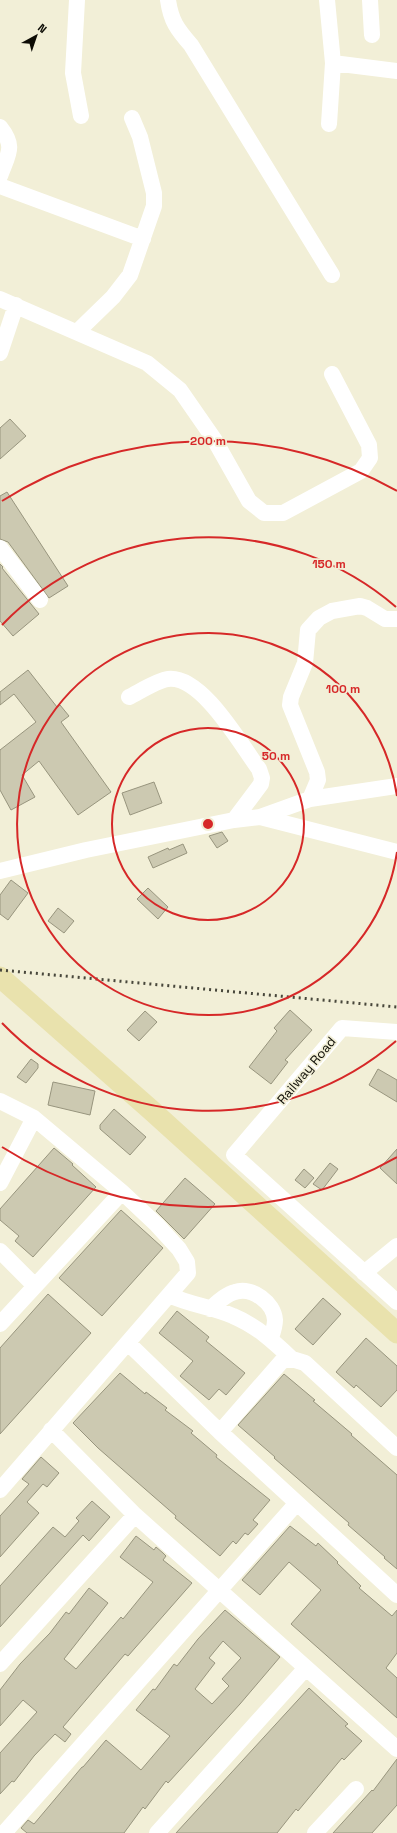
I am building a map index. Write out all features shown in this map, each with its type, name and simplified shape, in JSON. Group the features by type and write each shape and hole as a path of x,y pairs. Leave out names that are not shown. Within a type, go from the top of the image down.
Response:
{"main road":[{"path":"0,977 152,1110 397,1334"}],"street":[{"path":"77,0 73,73 81,116"},
{"path":"168,0 171,16 176,27 191,45 332,275"},
{"path":"327,0 333,63 329,124"},
{"path":"370,0 372,35"},
{"path":"333,63 397,71"},
{"path":"77,332 113,298 130,275 144,239 154,206 154,193 140,138 132,118"},
{"path":"0,127 7,136 11,147 0,176"},
{"path":"0,186 144,239"},
{"path":"0,299 147,363 180,390 214,439 249,502 264,513 284,513 361,471 370,458 368,445 332,374"},
{"path":"0,353 16,305"},
{"path":"0,548 40,600"},
{"path":"310,799 318,780 317,772 290,705 291,697 305,663 308,630 319,618 332,611 360,606 367,608 385,619 397,619"},
{"path":"129,697 167,679 178,679 195,687 207,698 259,769 262,778 261,784 234,820"},
{"path":"0,871 86,850 234,820 260,817 310,799 397,786"},
{"path":"260,817 397,852"},
{"name":"Railway Road","path":"364,1273 234,1155 342,1028 397,1032"},
{"path":"0,1101 34,1118 122,1192 179,1249 187,1262 188,1273 0,1490"},
{"path":"0,1183 34,1118"},
{"path":"0,1324 122,1192"},
{"path":"397,1246 364,1273 397,1302"},
{"path":"0,1251 34,1286"},
{"path":"210,1309 233,1292 238,1291 256,1294 267,1302 273,1312 275,1325 271,1338"},
{"path":"169,1295 187,1303 233,1316 271,1338 292,1359 305,1363 397,1448"},
{"path":"128,1343 296,1504 397,1595"},
{"path":"220,1432 282,1362 292,1359"},
{"path":"51,1430 135,1515 305,1669 397,1749"},
{"path":"4,1833 296,1504"},
{"path":"0,1664 135,1515"},
{"path":"157,1833 305,1669"},
{"path":"315,1833 356,1789"}],"building":[{"path":"10,419 26,436 0,459 0,428"},
{"path":"7,492 68,586 49,598 8,542 0,539 0,496"},
{"path":"0,564 39,614 13,636 0,621"},
{"path":"28,670 57,707 60,705 69,716 61,722 111,792 78,815 39,761 22,775 35,797 11,810 0,790 0,750 36,722 14,694 0,705 0,692"},
{"path":"154,782 162,803 130,815 122,793"},
{"path":"222,832 228,841 217,848 209,836"},
{"path":"183,844 187,853 153,868 148,857 168,848 169,850"},
{"path":"11,880 28,893 8,920 0,914 0,895"},
{"path":"148,888 168,907 158,919 137,899"},
{"path":"58,908 74,921 64,933 48,921"},
{"path":"290,1010 312,1030 285,1060 288,1062 271,1084 249,1067 277,1031 274,1028"},
{"path":"145,1011 157,1022 139,1041 127,1030"},
{"path":"31,1059 38,1064 38,1068 26,1083 17,1077"},
{"path":"378,1069 397,1080 397,1102 369,1085"},
{"path":"53,1082 95,1091 90,1115 48,1105"},
{"path":"114,1109 146,1137 130,1155 100,1129 100,1125"},
{"path":"54,1148 73,1164 72,1165 96,1187 33,1257 15,1241 19,1236 0,1220 0,1209"},
{"path":"397,1149 397,1184 380,1168"},
{"path":"330,1163 338,1169 322,1190 313,1184"},
{"path":"304,1169 314,1178 305,1188 295,1180"},
{"path":"185,1178 215,1204 184,1239 156,1211"},
{"path":"121,1210 163,1248 102,1316 59,1278"},
{"path":"48,1294 91,1333 0,1434 0,1348"},
{"path":"323,1298 341,1314 313,1345 295,1329"},
{"path":"177,1311 209,1337 206,1341 245,1373 226,1395 219,1389 209,1400 180,1376 193,1361 159,1333"},
{"path":"366,1338 397,1366 397,1390 381,1407 356,1385 354,1388 336,1372"},
{"path":"120,1373 145,1394 146,1392 167,1408 165,1410 193,1431 191,1433 217,1455 216,1457 270,1500 253,1520 258,1524 248,1535 245,1533 236,1544 233,1541 220,1556 175,1518 176,1516 98,1448 73,1423"},
{"path":"284,1374 315,1400 313,1401 397,1475 397,1569 348,1525 349,1523 238,1425"},
{"path":"41,1457 59,1473 47,1487 43,1484 27,1502 39,1513 0,1557 0,1516 29,1484 22,1479"},
{"path":"92,1501 110,1517 89,1541 83,1535 0,1627 0,1586 53,1527 65,1537 79,1521 76,1518"},
{"path":"290,1526 316,1546 318,1543 361,1586 359,1588 392,1616 397,1610 397,1653 386,1668 397,1678 397,1718 291,1624 321,1590 289,1562 260,1595 242,1580"},
{"path":"136,1536 154,1550 156,1547 166,1556 163,1560 192,1583 128,1656 125,1654 63,1727 71,1734 65,1742 55,1734 34,1756 14,1782 12,1781 0,1794 0,1753 37,1712 23,1700 0,1726 0,1690 20,1664 50,1633 66,1612 69,1614 89,1588 108,1603 64,1659 76,1669 121,1617 123,1619 153,1582 120,1557"},
{"path":"225,1610 280,1657 240,1704 168,1783 166,1781 145,1809 143,1807 124,1833 27,1833 21,1828 28,1820 34,1824 106,1740 141,1770 170,1736 136,1710 153,1689 155,1690 174,1664 177,1666 198,1639","holes":["223,1641 241,1658 222,1679 229,1686 212,1704 195,1689 215,1663 209,1658"]},
{"path":"309,1688 348,1724 345,1726 362,1741 344,1760 342,1758 298,1811 296,1809 277,1833 176,1833"},
{"path":"397,1759 397,1805 372,1833 333,1833 372,1790 373,1791"}],"railway":[{"path":"0,970 397,1007"}]}
